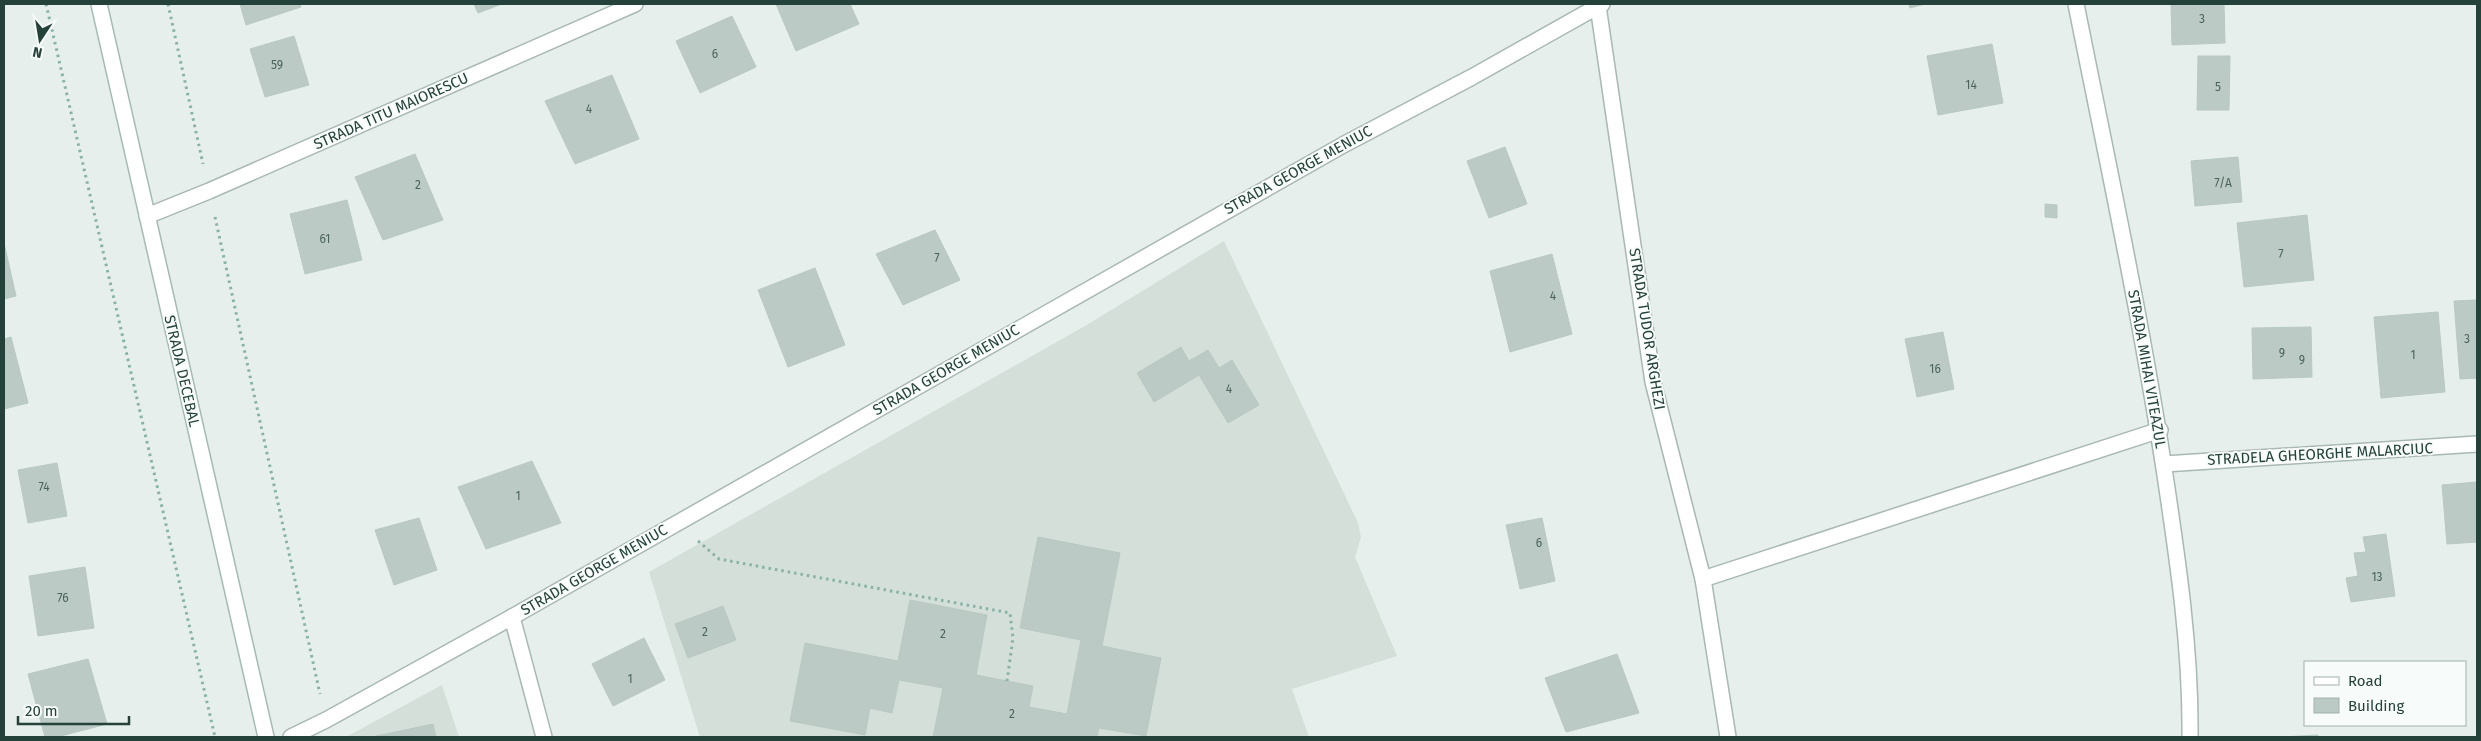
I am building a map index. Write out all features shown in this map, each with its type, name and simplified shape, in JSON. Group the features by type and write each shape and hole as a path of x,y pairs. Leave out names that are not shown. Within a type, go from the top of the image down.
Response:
{"street":[{"name":"STRADA DECEBAL","path":"99,4 266,737"},
{"name":"STRADA TITU MAIORESCU","path":"147,216 209,191 635,4"},
{"name":"STRADA MIHAI VITEAZUL","path":"2076,4 2160,430 2179,567 2190,673 2190,737"},
{"name":"STRADA GEORGE MENIUC","path":"291,737 326,720 512,617 1203,223 1343,145 1472,77 1600,5"},
{"name":"STRADA TUDOR ARGHEZI","path":"1600,5 1652,382 1703,579 1728,737"},
{"path":"1703,579 2160,430"},
{"name":"STRADELA GHEORGHE MALARCIUC","path":"2164,464 2477,444"},
{"path":"512,617 544,737"}],"path":[{"path":"46,4 215,737"},
{"path":"168,4 326,720"},
{"path":"685,519 699,543 720,560 1010,613 1013,638 1007,681"}],"shaded area":[{"path":"1224,241 1358,523 1361,537 1355,557 1397,656 1292,689 1309,737 700,737 649,572 1085,326"},
{"path":"442,685 459,737 346,737"}],"building":[{"path":"240,4 300,4 301,7 246,25"},
{"path":"474,4 502,4 478,13"},
{"path":"776,4 850,4 859,24 796,51"},
{"path":"1909,4 1925,4 1910,8"},
{"path":"2171,4 2224,4 2225,43 2172,45"},
{"path":"732,16 756,67 700,93 676,41"},
{"path":"294,36 309,85 265,97 250,49"},
{"path":"1992,44 2003,103 1938,115 1927,56"},
{"path":"2198,56 2230,56 2229,110 2197,110"},
{"path":"612,75 639,139 575,164 545,101"},
{"path":"1505,147 1527,204 1489,218 1467,161"},
{"path":"415,154 443,220 383,240 355,177"},
{"path":"2238,157 2242,202 2195,206 2191,161"},
{"path":"347,200 362,260 305,274 290,214"},
{"path":"2045,204 2057,205 2057,218 2045,217"},
{"path":"2307,215 2314,280 2244,287 2237,223"},
{"path":"935,230 960,280 903,305 876,254"},
{"path":"4,243 16,296 4,299"},
{"path":"1552,254 1572,334 1510,352 1490,271"},
{"path":"815,268 845,345 788,367 758,290"},
{"path":"2477,300 2477,378 2460,379 2454,301"},
{"path":"2438,312 2445,392 2381,398 2374,317"},
{"path":"2311,327 2312,377 2253,379 2252,328"},
{"path":"1943,332 1954,389 1917,397 1905,339"},
{"path":"11,337 28,403 4,409 4,339"},
{"path":"1181,347 1189,361 1208,350 1219,368 1232,360 1259,405 1228,423 1199,375 1154,402 1137,373"},
{"path":"532,461 561,523 486,549 458,487"},
{"path":"57,463 67,516 28,523 18,470"},
{"path":"2477,482 2477,542 2447,544 2442,485"},
{"path":"419,518 437,570 394,585 375,530"},
{"path":"1542,518 1555,581 1520,589 1506,525"},
{"path":"2386,534 2395,596 2351,602 2346,578 2358,576 2354,553 2366,552 2363,537"},
{"path":"1038,537 1120,553 1102,646 1161,658 1146,736 1099,728 1097,737 933,737 943,688 899,680 892,713 870,708 865,735 790,721 805,643 898,661 910,600 987,615 976,675 1033,686 1029,707 1067,714 1081,640 1020,628"},
{"path":"85,567 94,628 38,636 29,576"},
{"path":"723,606 736,640 688,658 675,624"},
{"path":"644,638 665,680 613,706 592,664"},
{"path":"1617,654 1639,713 1566,732 1545,678"},
{"path":"88,659 107,724 57,737 45,737 28,674"},
{"path":"433,724 436,737 372,737"},
{"path":"2318,735 2318,737 2282,737"}]}
